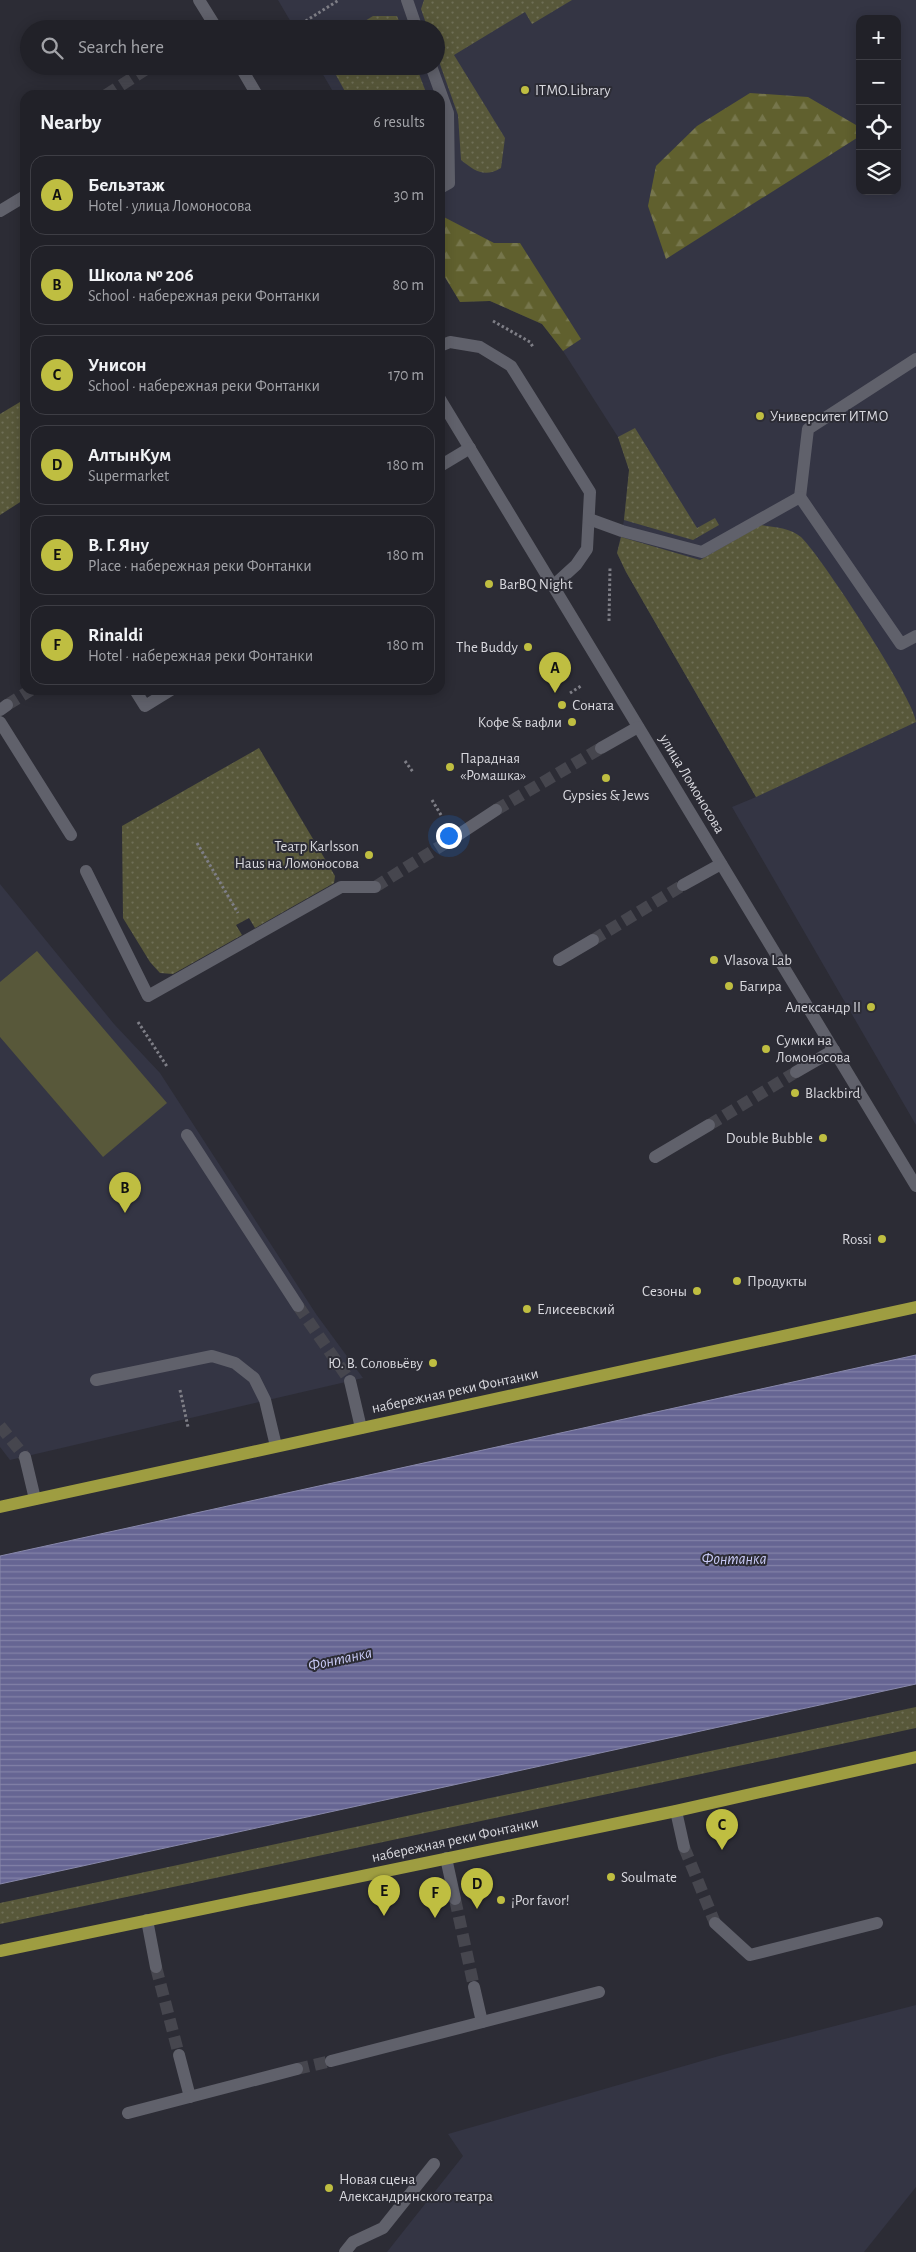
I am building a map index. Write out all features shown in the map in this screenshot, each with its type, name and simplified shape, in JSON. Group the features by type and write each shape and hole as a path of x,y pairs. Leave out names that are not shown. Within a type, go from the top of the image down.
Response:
{"main road":[{"name":"набережная реки Фонтанки","path":"0,1507 916,1308"},
{"name":"набережная реки Фонтанки","path":"0,1950 676,1811 916,1757"}],"street":[{"path":"199,0 210,20"},
{"path":"407,0 414,20"},
{"path":"245,75 254,90"},
{"path":"434,75 440,90"},
{"path":"445,105 448,113 449,183 445,185"},
{"path":"0,211 20,199"},
{"path":"445,344 450,342 480,347 511,366 590,492 587,549 576,565 553,586"},
{"path":"916,359 808,429 800,497 901,644 916,636"},
{"name":"улица Ломоносова","path":"445,407 916,1186"},
{"path":"445,463 470,448"},
{"path":"589,519 622,531 702,552 800,497"},
{"path":"138,695 145,706 163,695"},
{"path":"0,722 71,835"},
{"path":"601,748 638,727"},
{"path":"452,839 496,810"},
{"path":"684,885 721,864"},
{"path":"86,871 148,996 341,887 375,887"},
{"path":"559,960 593,940"},
{"path":"796,1072 834,1050"},
{"path":"655,1157 709,1125"},
{"path":"186,1135 298,1306"},
{"path":"96,1380 212,1356 235,1363 254,1378 265,1400 276,1446"},
{"path":"350,1381 361,1428"},
{"path":"24,1456 34,1499"},
{"path":"676,1811 684,1847"},
{"path":"446,1858 455,1899"},
{"path":"146,1920 156,1967"},
{"path":"715,1923 750,1955 877,1923"},
{"path":"474,1987 482,2022"},
{"path":"331,2061 599,1992"},
{"path":"179,2055 190,2097"},
{"path":"128,2112 297,2069"},
{"path":"345,2252 353,2242 383,2228 434,2164"}],"path":[{"path":"308,20 339,0"},
{"path":"570,693 584,685"},
{"path":"405,760 413,772"},
{"path":"196,843 252,938"},
{"path":"148,996 146,1010 135,1018 168,1068"}],"shaded area":[{"name":"Университет ИТМО","path":"278,0 916,0 916,1125 732,807 756,797 626,572 617,553 624,520 629,470 618,437 563,351 542,324 490,301 460,302 445,277 445,90 332,90 323,75 445,75 445,20 290,20"},
{"path":"0,884 114,1024 160,1073 316,1314 363,1378 10,1460 0,1447"},
{"path":"916,2005 916,2187 864,2252 387,2252 463,2156 448,2134 719,2056"}],"green space":[{"path":"424,0 572,0 532,24 525,12 454,55 505,138 501,168 495,171 490,173 480,172 461,160 458,115 444,75 445,20 425,20 421,9"},
{"path":"373,16 397,16 399,20 367,20"},
{"path":"336,75 419,75 425,90 344,90"},
{"path":"750,93 808,97 856,125 856,139 666,259 648,206 656,166 697,126"},
{"path":"445,218 494,243 520,243 581,339 563,351 542,324 490,301 460,302 445,277"},
{"path":"20,402 20,502 0,515 0,414"},
{"path":"635,428 697,528 715,518 719,525 693,540 624,520 629,470 618,437"},
{"path":"761,525 782,528 797,534 812,550 866,628 900,686 912,709 916,722 756,797 626,572 617,553 621,537 700,560"},
{"path":"259,748 335,876 334,883 255,928 249,918 236,925 242,935 173,974 160,973 150,962 123,918 122,826"},
{"path":"37,951 167,1103 103,1157 0,1037 0,982"},
{"path":"916,1707 916,1728 0,1924 0,1903"}],"water":[{"name":"Фонтанка","path":"916,1355 916,1684 0,1884 0,1556"}],"tunnel":[{"path":"114,90 137,75"},
{"path":"7,705 23,695"},
{"path":"496,810 601,748"},
{"path":"375,887 452,839"},
{"path":"593,940 683,885"},
{"path":"709,1125 796,1072"},
{"path":"298,1306 350,1381"},
{"path":"0,1426 25,1457"},
{"path":"684,1847 715,1923"},
{"path":"455,1899 474,1987"},
{"path":"156,1967 179,2055"},
{"path":"297,2069 331,2061"}],"place":[{"name":"ITMO.Library","path":"525,90"},
{"name":"Университет ИТМО","path":"760,416"},
{"name":"BarBQ Night","path":"489,584"},
{"name":"The Buddy","path":"528,647"},
{"name":"Бельэтаж","path":"555,693"},
{"name":"Соната","path":"562,705"},
{"name":"Кофе & вафли","path":"572,722"},
{"name":"Парадная «Ромашка»","path":"450,767"},
{"name":"Gypsies & Jews","path":"606,778"},
{"name":"Театр Karlsson Haus на Ломоносова","path":"369,855"},
{"name":"Vlasova Lab","path":"714,960"},
{"name":"Багира","path":"729,986"},
{"name":"Александр II","path":"871,1007"},
{"name":"Сумки на Ломоносова","path":"766,1049"},
{"name":"Blackbird","path":"795,1093"},
{"name":"Double Bubble","path":"823,1138"},
{"name":"Школа № 206","path":"125,1213"},
{"name":"Rossi","path":"882,1239"},
{"name":"Продукты","path":"737,1281"},
{"name":"Сезоны","path":"697,1291"},
{"name":"Елисеевский","path":"527,1309"},
{"name":"Ю. В. Соловьёву","path":"433,1363"},
{"name":"Унисон","path":"722,1850"},
{"name":"Soulmate","path":"611,1877"},
{"name":"¡Por favor!","path":"501,1900"},
{"name":"АлтынКум","path":"477,1909"},
{"name":"В. Г. Яну","path":"384,1916"},
{"name":"Rinaldi","path":"435,1918"},
{"name":"Новая сцена Александринского театра","path":"329,2188"}]}
